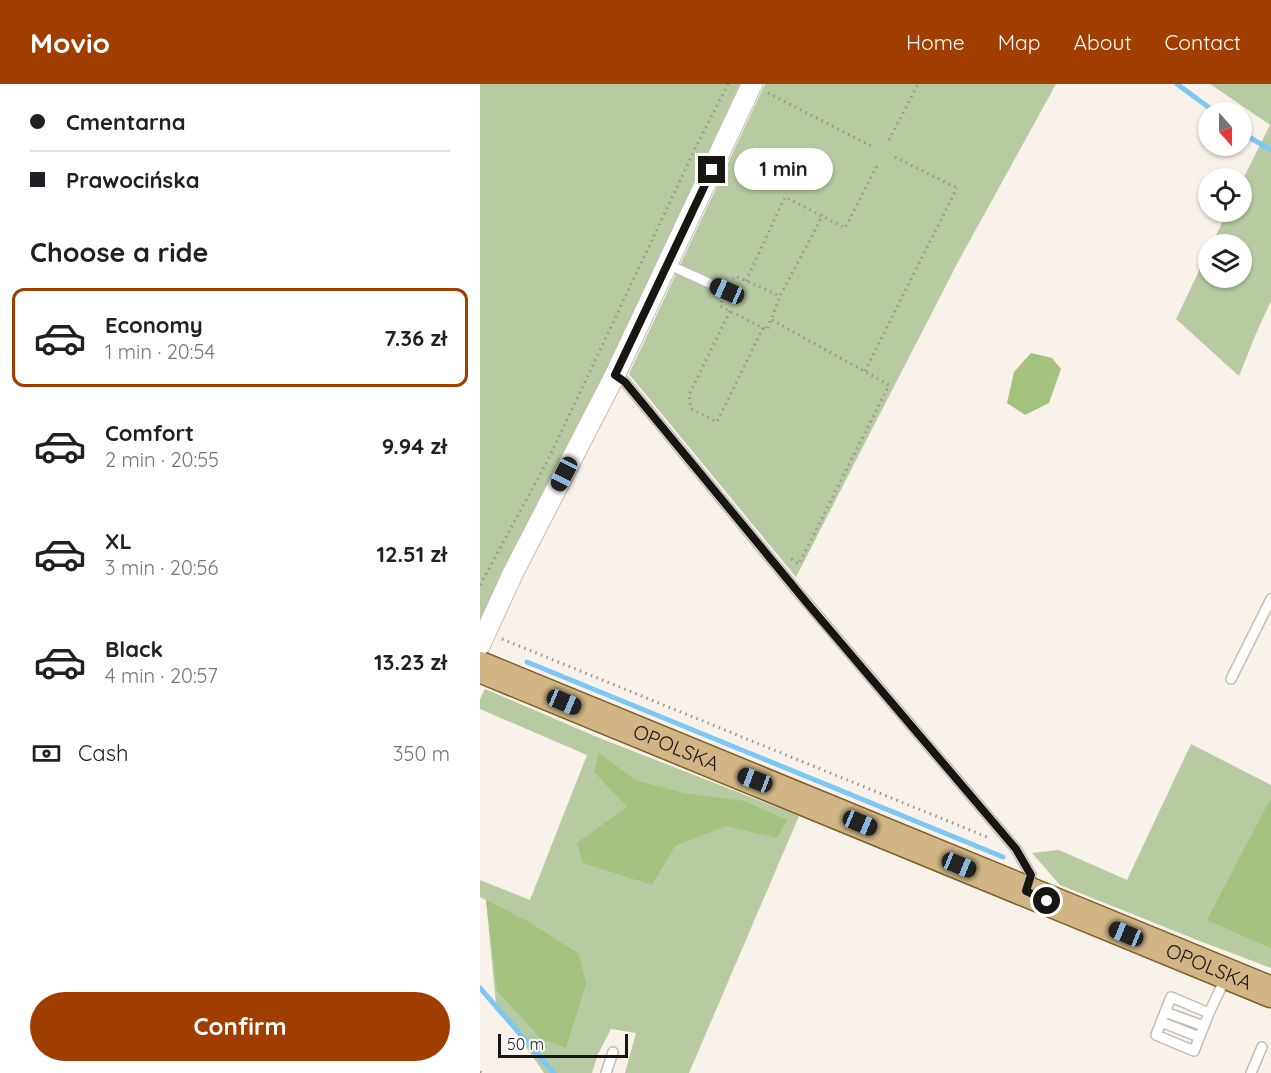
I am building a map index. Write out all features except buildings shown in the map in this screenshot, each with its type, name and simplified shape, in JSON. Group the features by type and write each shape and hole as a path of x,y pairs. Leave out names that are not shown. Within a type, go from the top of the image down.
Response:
{"main road":[{"name":"OPOLSKA","path":"480,667 1271,992"}],"street":[{"path":"487,641 513,573 615,375 752,84"}],"lane":[{"path":"667,264 727,291"},
{"path":"615,375 625,382 780,571 1016,849 1031,875 1026,891"},
{"path":"1231,678 1271,599"},
{"path":"1209,1013 1171,998 1156,1035 1194,1051 1227,975"},
{"path":"1165,1012 1204,1026"},
{"path":"1161,1022 1199,1037"},
{"path":"1251,1073 1262,1047"},
{"path":"606,1073 613,1052"}],"path":[{"path":"480,585 548,460 728,84"},
{"path":"752,84 871,146"},
{"path":"889,140 918,84"},
{"path":"865,371 958,189 895,157"},
{"path":"746,282 785,197 845,228 878,164"},
{"path":"780,296 735,276 720,306 767,330 780,296 823,215"},
{"path":"730,311 688,395 691,409 717,422 763,328"},
{"path":"772,320 889,385 799,564 790,558 780,571"},
{"path":"487,641 996,841"}],"green space":[{"path":"480,84 740,84 594,397 480,622"},
{"path":"765,84 1056,84 958,262 796,577 629,374"},
{"path":"1210,84 1271,84 1271,301 1239,376 1176,319 1198,273 1198,288 1252,288 1252,234 1217,234 1222,222 1252,222 1252,168 1248,168 1270,125 1252,113 1252,102 1236,102"},
{"path":"1031,353 1052,358 1061,369 1049,403 1025,415 1007,403 1014,372"},
{"path":"485,689 597,737 799,816 689,1073 625,1073 636,1033 611,1029 598,1054 592,1073 544,1073 496,1004 486,900 480,897 480,880 530,900 587,755 480,709 480,699"},
{"path":"1191,744 1271,785 1271,797 1208,920 1271,949 1271,968 1060,885 1032,853 1059,850 1127,880"},
{"path":"599,753 635,780 683,793 744,801 787,820 777,838 726,826 675,846 652,885 583,863 577,843 627,807 594,772"},
{"path":"1271,797 1271,949 1207,920"},
{"path":"486,900 529,922 579,954 586,984 566,1048 541,1039 497,991"}],"waterway":[{"path":"1177,84 1201,102"},
{"path":"1252,139 1271,150"},
{"path":"527,662 1003,857"},
{"path":"480,988 554,1073"}],"route":[{"path":"712,170 615,375 625,382 807,603 1016,849 1031,875 1026,891 1047,901"}]}
